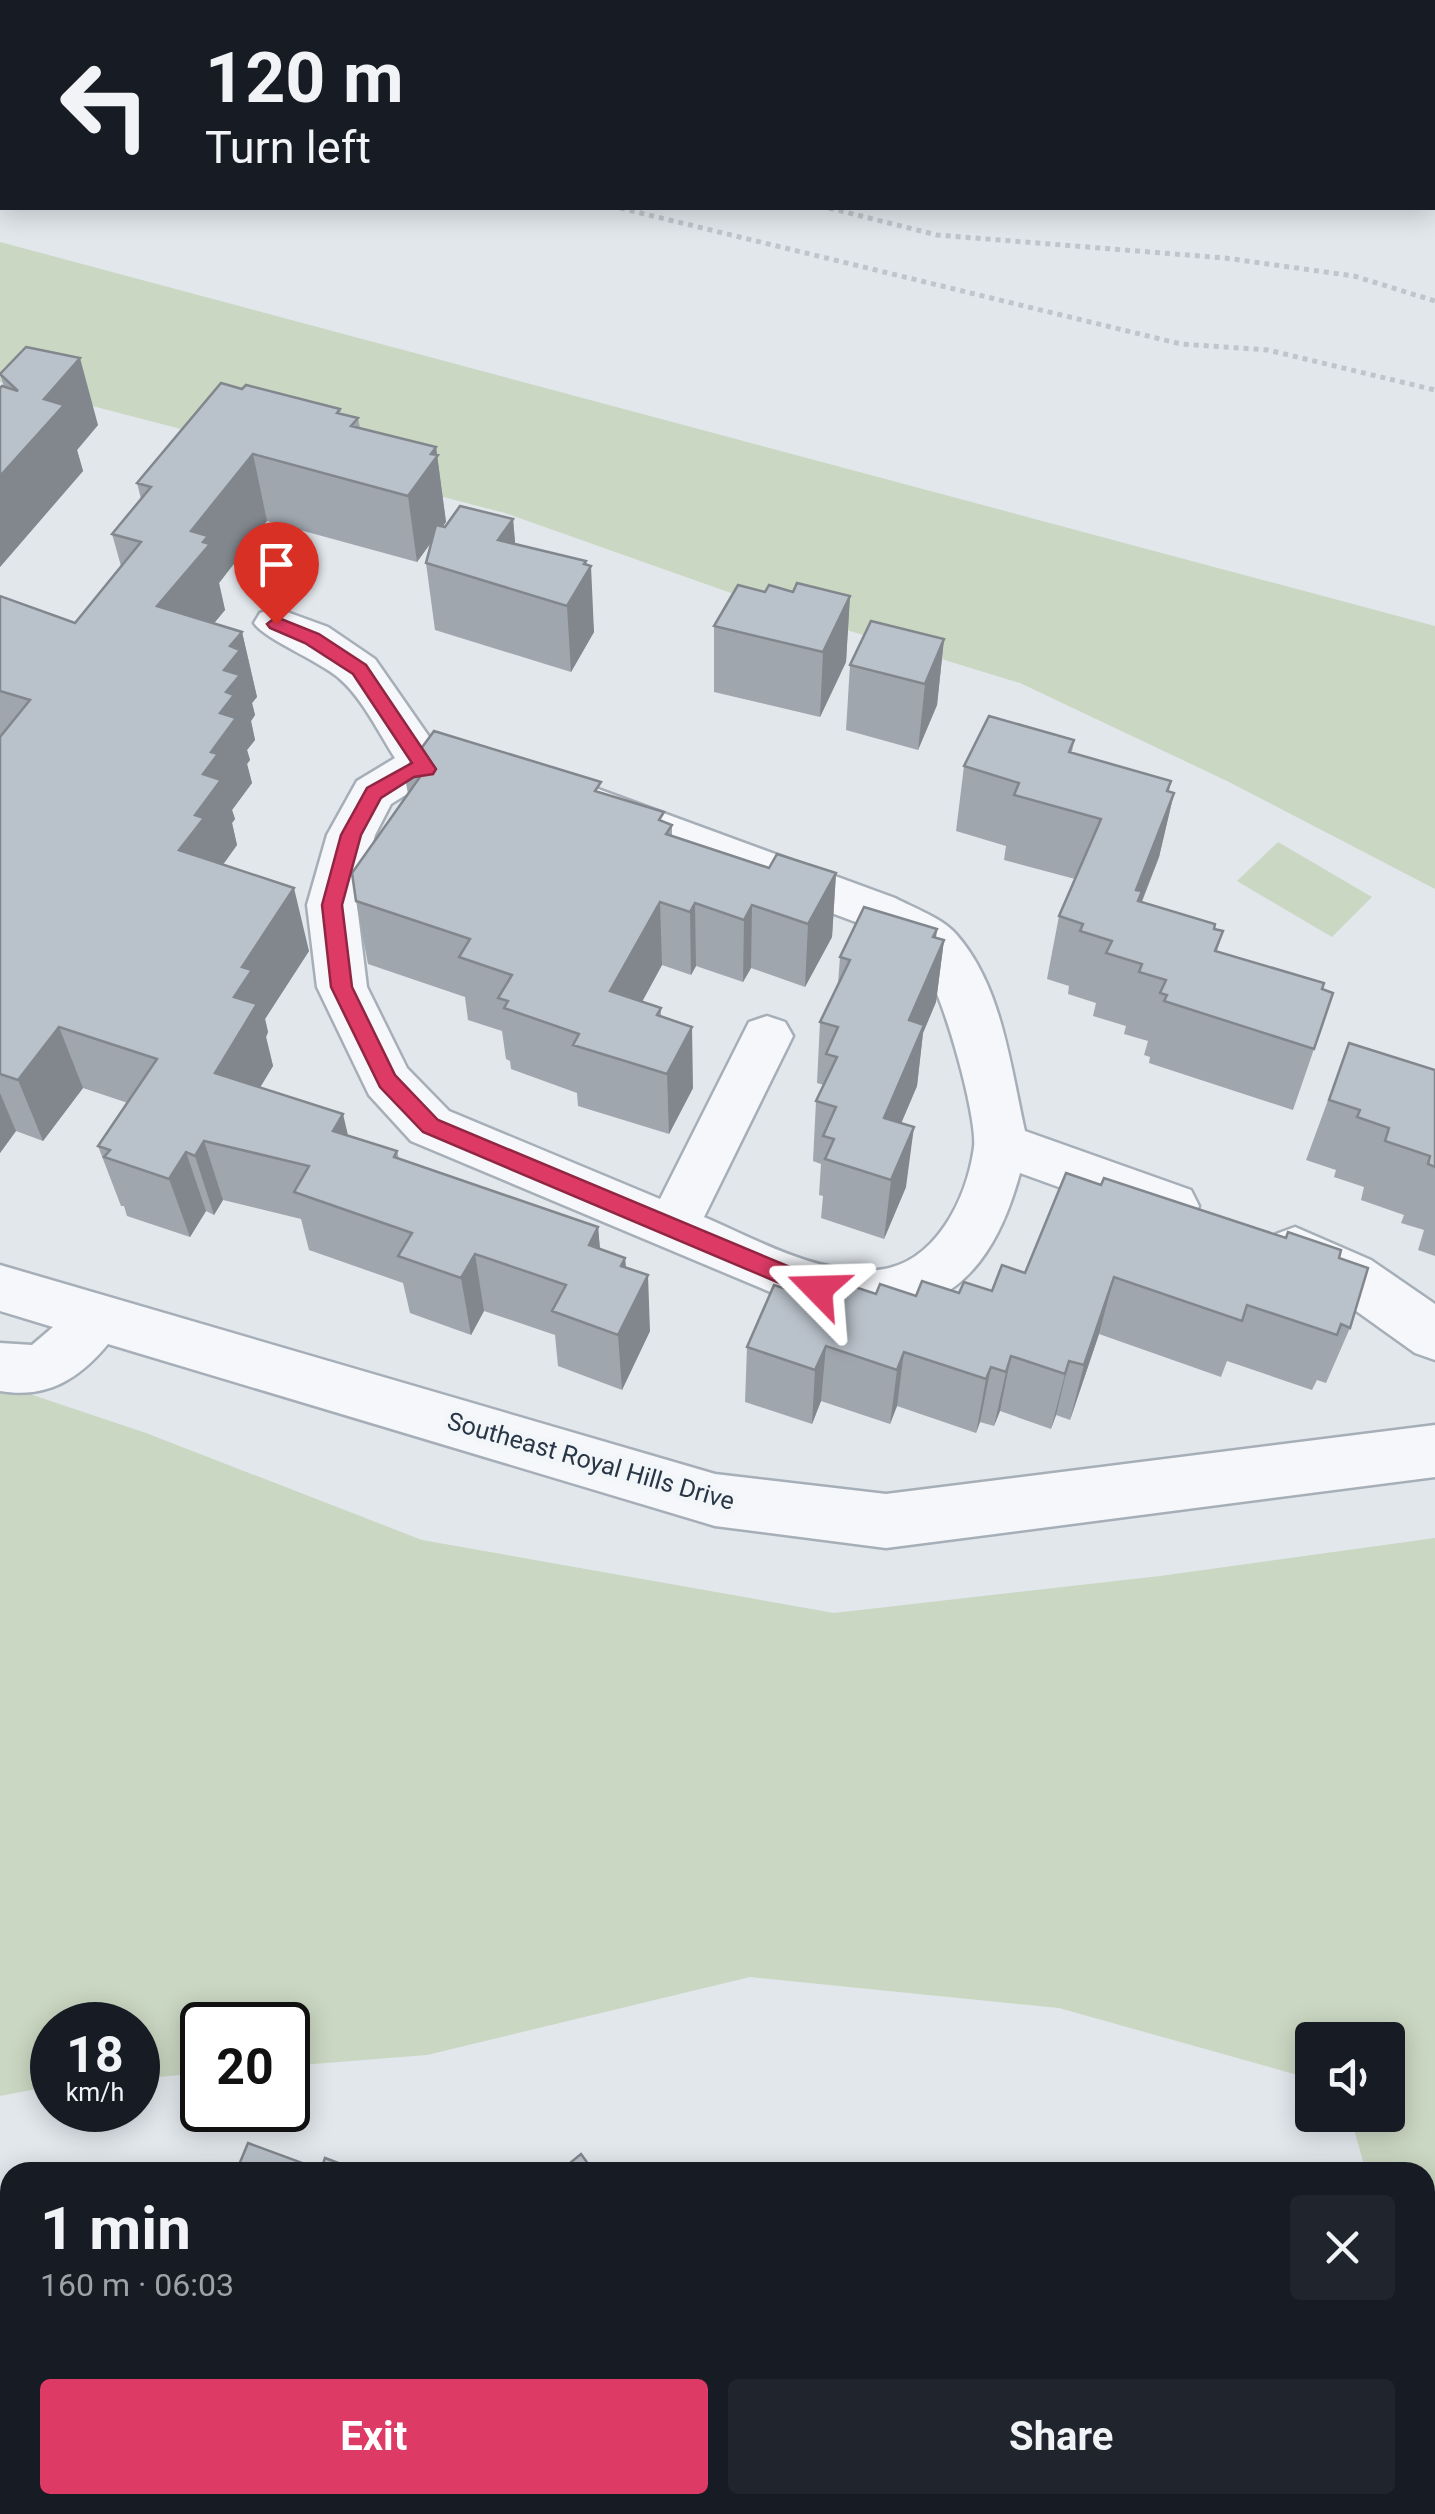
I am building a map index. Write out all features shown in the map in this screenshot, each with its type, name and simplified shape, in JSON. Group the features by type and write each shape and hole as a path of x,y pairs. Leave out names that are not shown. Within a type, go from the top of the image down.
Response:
{"street":[{"path":"276,624 312,638 360,670 426,769"},
{"path":"483,765 878,911 936,944 960,979 976,1027 1000,1144 986,1198 962,1247 924,1280 878,1293 818,1289 430,1126 387,1081 342,987 332,905 351,835 374,793 410,770 483,765"},
{"path":"672,1228 767,1036"},
{"path":"1000,1144 1324,1261 1385,1296 1435,1336"},
{"name":"Southeast Royal Hills Drive","path":"0,1288 715,1500 886,1521 1435,1451"},
{"path":"0,1367 22,1372 55,1364 97,1316"}],"path":[{"path":"627,210 1181,344 1268,350 1435,390"},
{"path":"837,210 938,235 1226,258 1354,276 1435,301"}],"green space":[{"path":"0,242 1435,626 1435,889 1227,781 1020,683 762,604 505,513 0,382"},
{"path":"1278,842 1372,897 1332,937 1237,881"},
{"path":"0,1384 146,1433 422,1540 834,1613 1160,1576 1435,1538 1435,2162 1363,2162 1355,2132 1405,2132 1405,2022 1295,2022 1295,2074 1059,2008 750,1977 427,2055 310,2064 310,2002 180,2002 180,2075 160,2077 160,2002 30,2002 30,2090 0,2096"}],"building":[{"path":"26,347 80,358 44,399 64,405 0,476 0,388 18,391 0,374"},
{"path":"221,383 242,389 246,385 340,409 337,413 358,418 351,426 436,447 431,454 438,455 408,496 253,454 191,531 208,536 203,542 210,544 157,606 242,632 230,646 240,650 224,670 240,675 226,692 234,695 220,713 236,718 211,752 218,754 203,774 221,780 195,815 204,818 179,850 294,888 242,967 252,970 234,997 257,1004 215,1073 343,1114 333,1131 397,1151 394,1157 598,1227 589,1245 625,1258 621,1266 648,1275 618,1335 552,1311 566,1285 475,1254 461,1278 398,1256 412,1233 294,1192 309,1166 204,1141 195,1156 186,1152 169,1179 104,1157 110,1150 98,1146 157,1059 59,1027 18,1080 0,1074 0,737 30,700 0,691 0,596 75,623 141,542 112,534 151,487 137,483"},
{"path":"460,506 513,519 498,540 586,561 584,564 591,566 567,606 426,563 436,525 445,527"},
{"path":"797,583 850,596 823,652 714,626 738,585 765,592 769,585 793,592"},
{"path":"871,621 944,639 925,684 850,665"},
{"path":"989,716 1074,740 1069,752 1171,781 1167,791 1174,793 1136,890 1142,891 1138,901 1215,924 1214,929 1223,931 1215,951 1324,983 1322,989 1333,993 1314,1049 1164,1001 1167,995 1160,993 1166,980 1139,972 1142,964 1106,953 1112,941 1080,931 1083,924 1059,916 1101,819 1014,795 1019,783 964,766"},
{"path":"434,731 601,782 595,791 664,812 659,820 672,825 666,834 769,868 777,854 836,873 808,924 752,905 744,920 695,903 690,912 660,902 610,991 661,1008 657,1015 692,1027 667,1074 573,1045 579,1034 504,1008 508,1001 498,998 512,975 459,957 470,939 356,901 352,873 420,777 404,772"},
{"path":"864,907 937,929 933,937 944,940 909,1020 924,1025 884,1118 914,1127 891,1180 825,1159 834,1139 823,1136 836,1107 816,1101 837,1057 826,1054 838,1027 820,1022 850,960 840,957"},
{"path":"1349,1043 1435,1070 1435,1167 1428,1164 1430,1156 1385,1141 1389,1128 1357,1117 1360,1110 1329,1100"},
{"path":"1066,1173 1101,1185 1104,1178 1286,1238 1288,1232 1341,1250 1339,1258 1368,1268 1350,1328 1341,1324 1337,1335 1247,1305 1242,1321 1114,1277 1084,1365 1069,1361 1065,1374 1011,1356 1006,1372 991,1367 986,1379 904,1352 897,1370 826,1346 815,1370 747,1347 774,1285 840,1306 849,1285 876,1294 880,1284 916,1296 922,1281 959,1293 964,1282 992,1291 1002,1265 1025,1273"},
{"path":"248,2143 299,2162 240,2162"}],"route":[{"path":"276,624 312,638 360,670 426,769 410,770 374,793 351,835 332,905 342,987 387,1081 430,1126 818,1289"}]}
